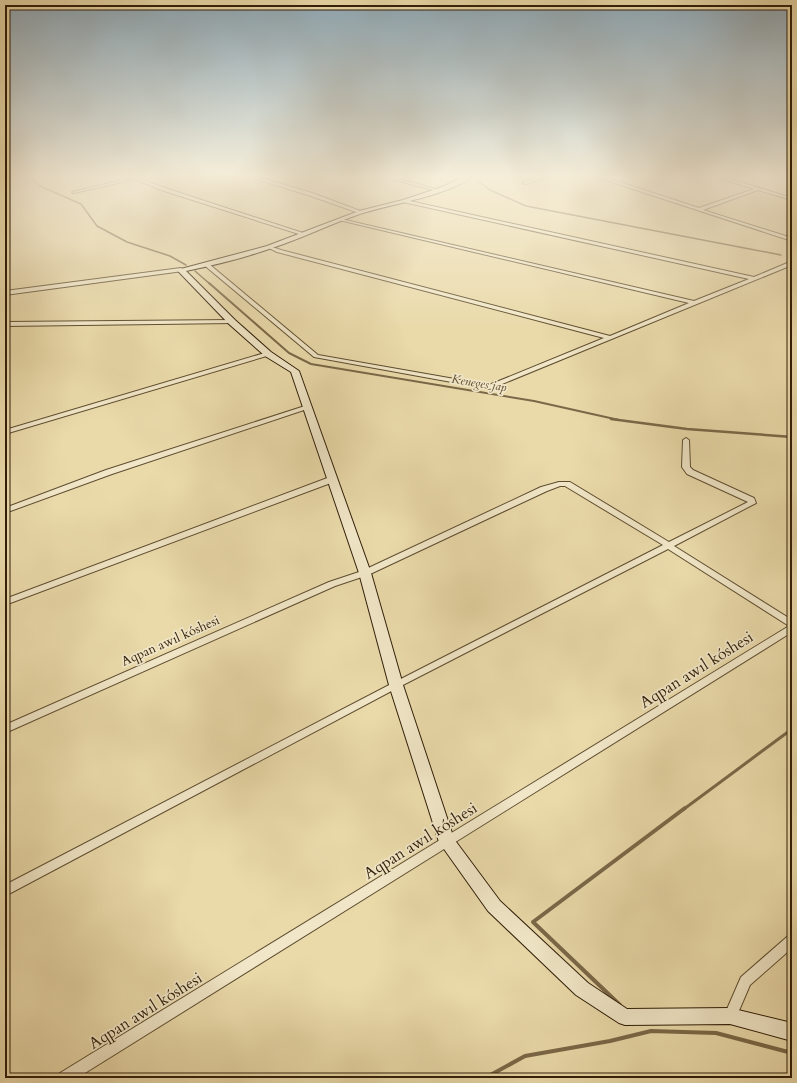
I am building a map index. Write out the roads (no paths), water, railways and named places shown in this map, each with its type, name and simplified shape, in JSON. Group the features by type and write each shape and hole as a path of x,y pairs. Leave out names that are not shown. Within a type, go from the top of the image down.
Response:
{"street":[{"path":"277,226 304,234"},
{"path":"5,293 181,270 268,247 326,226"},
{"path":"365,226 695,303"},
{"path":"516,226 754,278"},
{"path":"747,226 792,240"},
{"path":"268,247 279,252 611,338"},
{"path":"208,264 316,356 490,387 792,263"},
{"path":"181,270 232,322 268,354 295,371 365,573 396,685 447,842 494,906 582,990 625,1017 730,1016 792,1032"},
{"path":"5,324 232,322"},
{"path":"5,432 268,354"},
{"path":"5,511 109,472 308,407"},
{"path":"5,891 396,685 752,503 751,500 690,472 686,467 686,440"},
{"path":"5,602 333,478"},
{"name":"Aqpan awıl kóshesi","path":"5,729 332,584 365,573 544,489 559,484 567,484 669,546"},
{"path":"669,546 792,624"},
{"name":"Aqpan awıl kóshesi","path":"65,1078 792,628"},
{"path":"730,1016 745,981 792,940"}],"waterway":[{"name":"Keneges jap","path":"97,226 127,242 170,256 186,265"},
{"path":"628,226 781,255"},
{"name":"Keneges jap","path":"195,271 210,284"},
{"name":"Keneges jap","path":"209,283 289,353 311,364 534,401 619,420"},
{"name":"Keneges jap","path":"611,419 687,429 792,437"},
{"path":"684,809 792,729"},
{"path":"620,1005 533,922 685,808"},
{"path":"485,1078 525,1056 610,1041 651,1031 716,1033 792,1053"}]}
